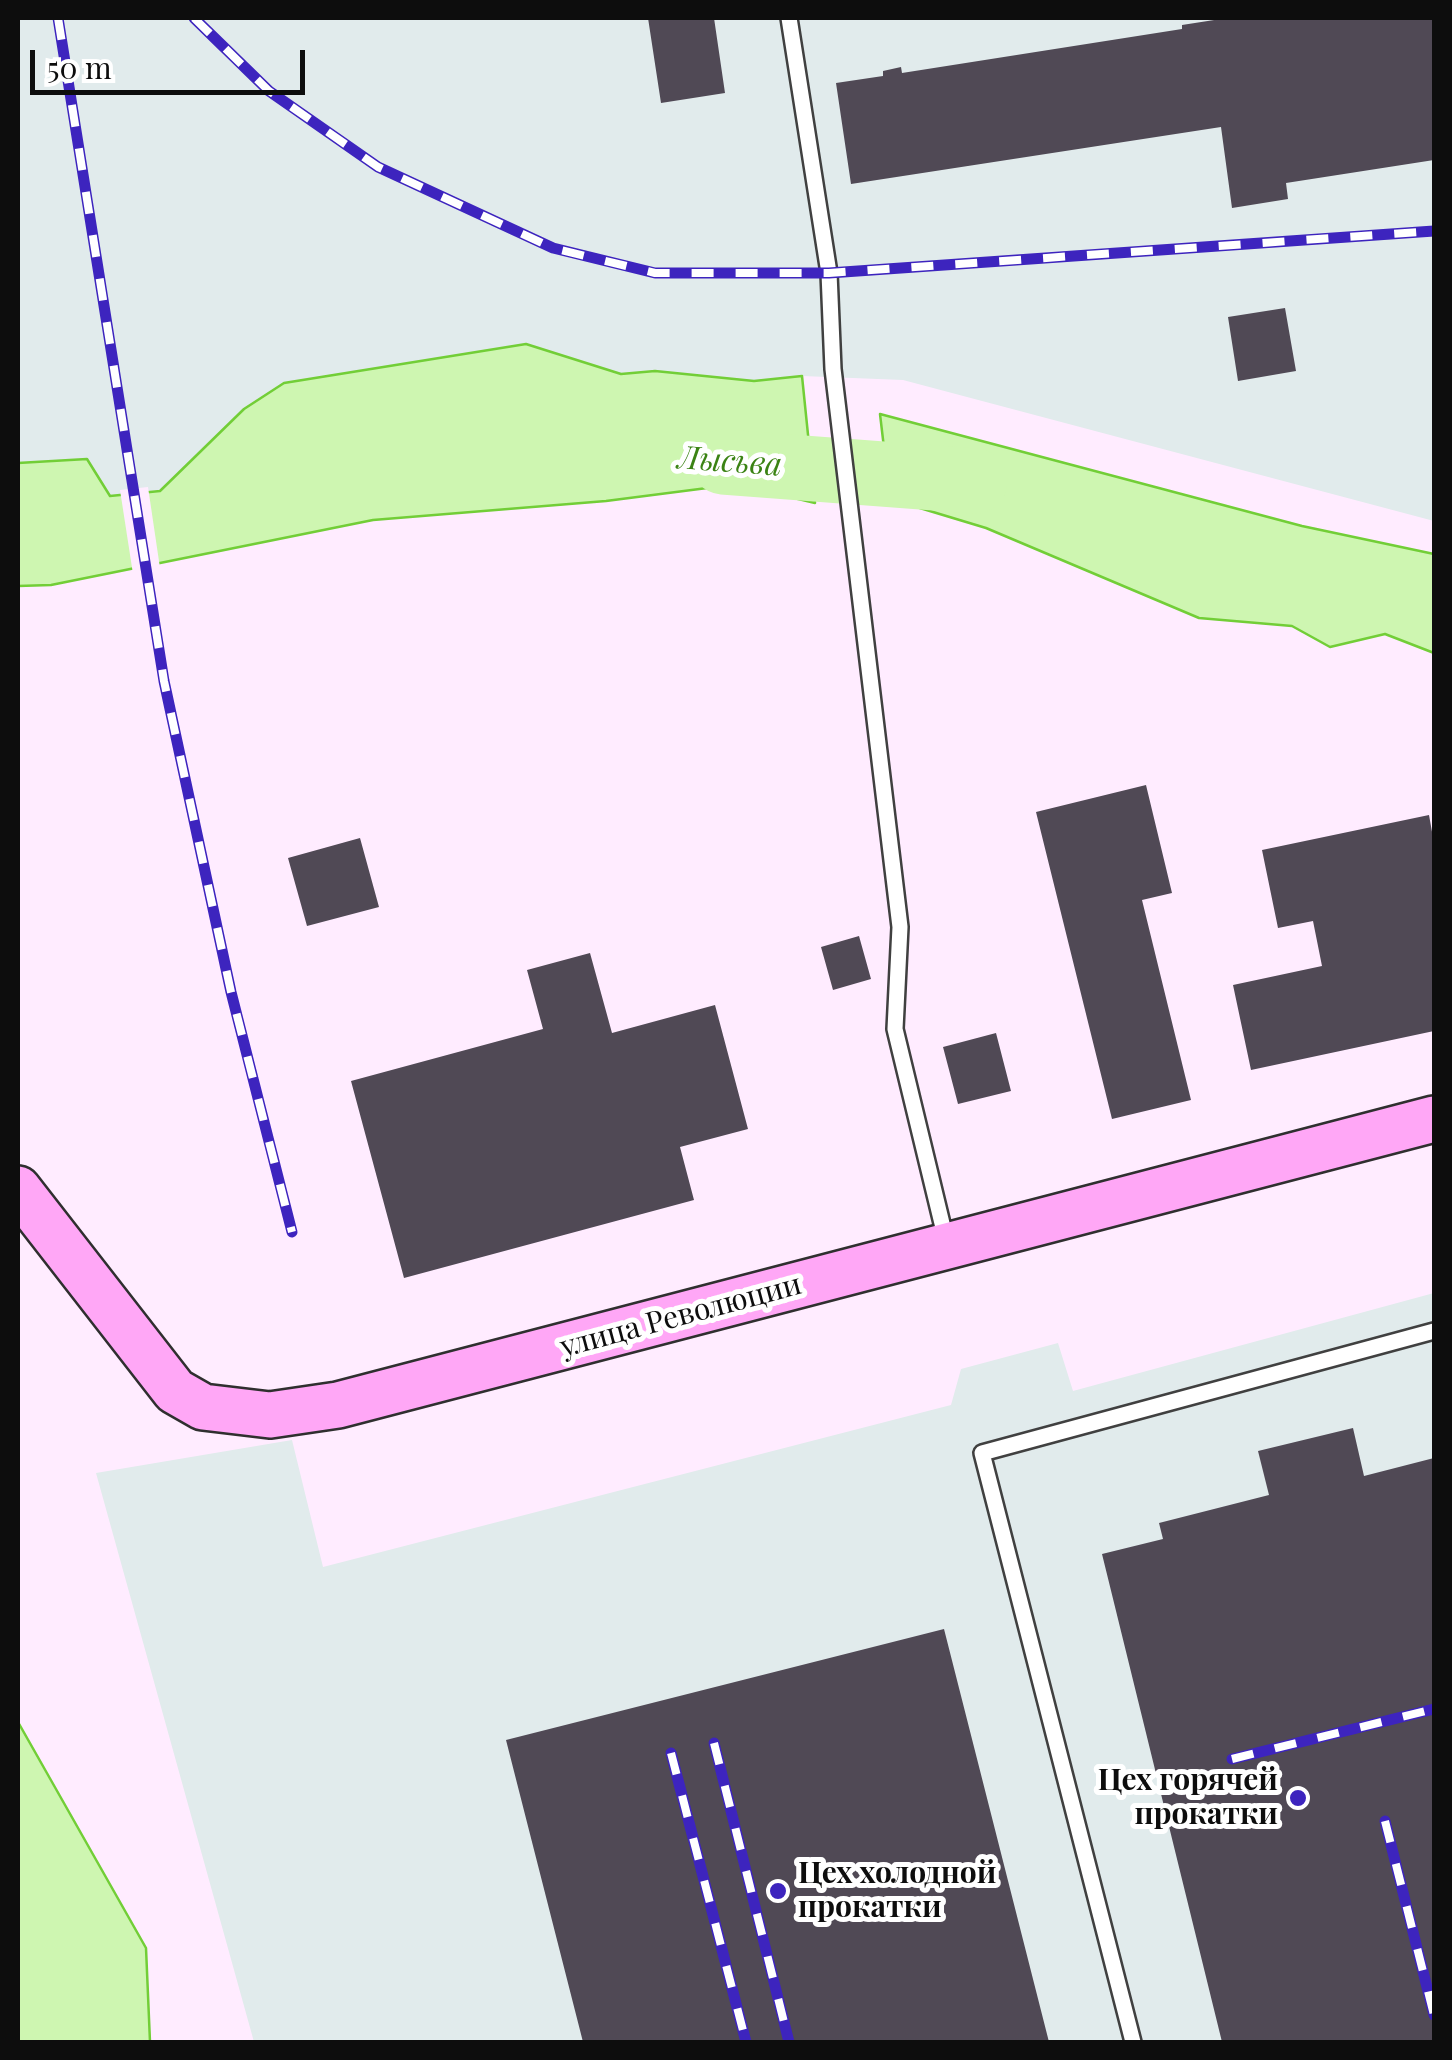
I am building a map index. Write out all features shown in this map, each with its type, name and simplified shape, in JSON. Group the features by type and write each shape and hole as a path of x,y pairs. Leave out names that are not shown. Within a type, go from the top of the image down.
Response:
{"street":[{"name":"улица Революции","path":"18,1189 175,1390 203,1407 232,1414 270,1415 338,1406 1434,1119"}],"lane":[{"path":"789,18 830,272 833,369 900,927 895,1030 947,1247"},
{"path":"1132,2042 982,1453 1434,1331"}],"shaded area":[{"path":"18,18 1434,18 1434,521 903,380 802,376 754,381 655,371 621,374 526,344 244,409 160,490 110,496 87,459 18,463"},
{"path":"1434,1293 1434,2042 254,2042 96,1473 292,1440 323,1567 951,1405 961,1369 1058,1343 1073,1391"}],"water":[{"path":"526,344 621,374 655,371 754,381 802,376 815,503 756,489 715,487 606,501 373,520 51,585 18,586 18,463 87,459 110,496 160,491 244,409 284,383"},
{"path":"880,414 1302,526 1434,554 1434,653 1385,634 1330,647 1292,626 1199,618 986,528 890,499"},
{"path":"18,1722 146,1948 150,2042 18,2042"}],"pier":[{"path":"148,487 160,568 133,574 120,490"}],"building":[{"path":"648,18 714,18 725,93 661,103"},
{"path":"1227,18 1434,18 1434,160 1286,183 1288,199 1232,208 1221,127 851,184 836,83 883,76 883,71 901,67 902,73 1182,29 1182,25"},
{"path":"1285,308 1296,371 1238,381 1228,317"},
{"path":"1146,785 1172,893 1142,900 1191,1100 1112,1119 1036,812"},
{"path":"1429,815 1434,843 1434,1031 1251,1070 1233,985 1322,966 1313,921 1278,928 1262,850"},
{"path":"360,838 379,907 307,926 288,858"},
{"path":"859,936 871,979 833,990 821,947"},
{"path":"590,953 612,1033 715,1005 748,1129 680,1147 694,1200 404,1278 351,1081 543,1029 527,970"},
{"path":"996,1033 1011,1091 958,1104 943,1047"},
{"name":"Цех горячей прокатки","path":"1353,1428 1364,1476 1434,1458 1434,2042 1222,2042 1102,1554 1163,1539 1159,1523 1269,1495 1258,1451"},
{"name":"Цех холодной прокатки","path":"944,1629 1049,2042 583,2042 506,1740"}],"waterway":[{"name":"Лысьва","path":"723,462 975,481"}],"railway":[{"path":"58,18 164,681 231,992 292,1232"},
{"path":"194,18 269,91 378,167 553,248 655,273 829,273 1434,231"},
{"path":"1232,1759 1434,1709"},
{"path":"714,1743 789,2042"},
{"path":"671,1753 746,2042"},
{"path":"1385,1821 1434,2015"}],"place":[{"name":"Цех горячей прокатки","path":"1298,1798"},
{"name":"Цех холодной прокатки","path":"778,1891"}]}
